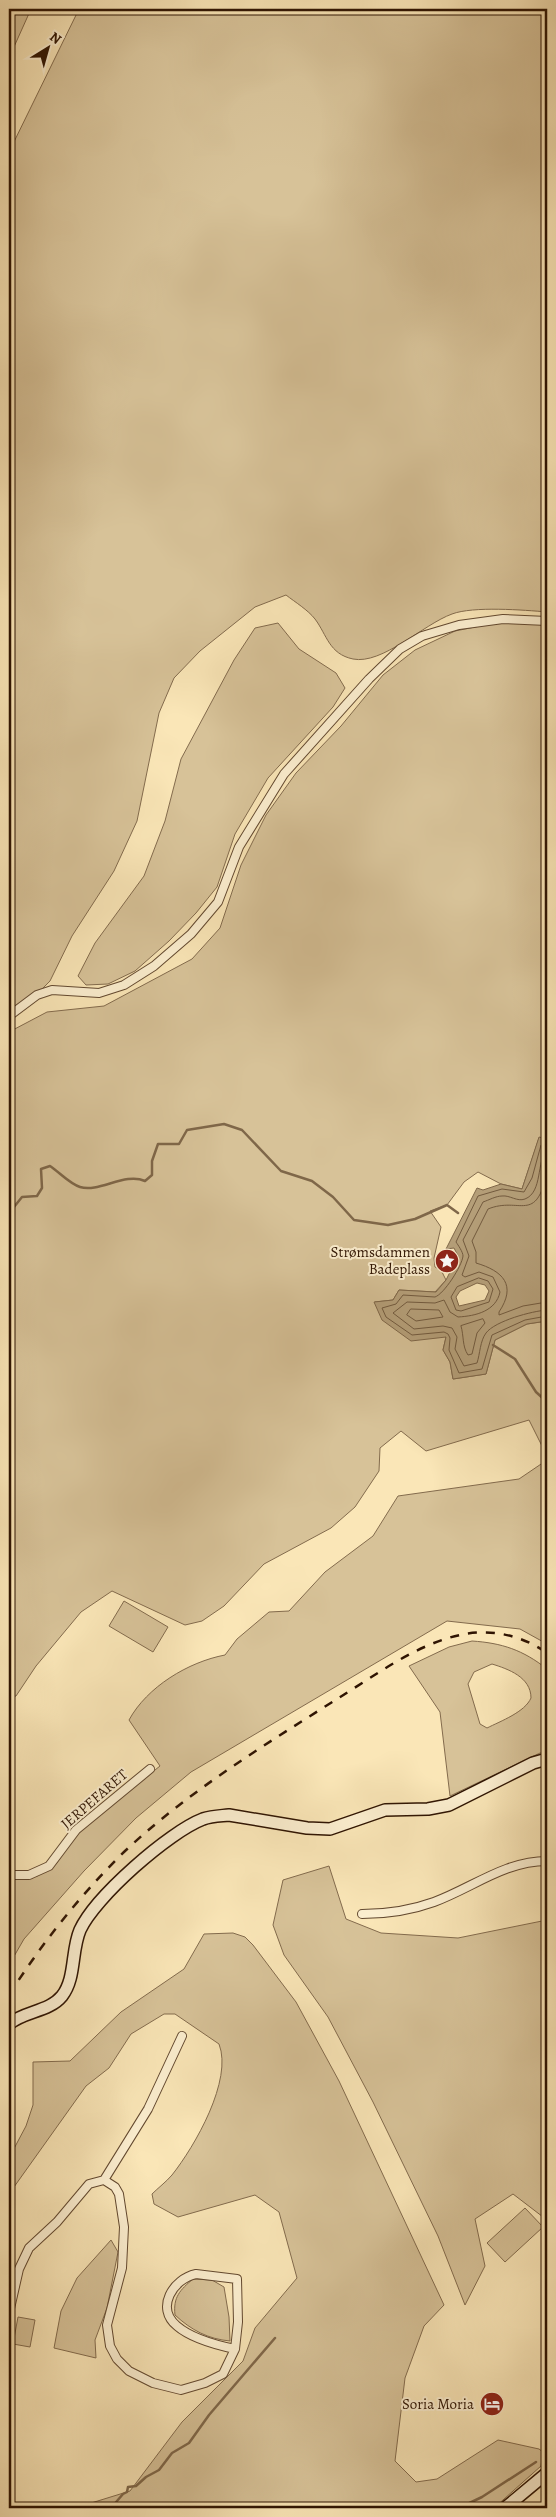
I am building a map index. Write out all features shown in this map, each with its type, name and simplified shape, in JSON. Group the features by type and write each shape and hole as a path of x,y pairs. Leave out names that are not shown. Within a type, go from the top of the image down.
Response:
{"street":[{"path":"9,1016 37,995 52,990 91,994 108,992 154,966 191,934 218,902 239,847 280,780 369,679 400,649 422,636 459,625 502,619 547,621"},
{"path":"9,2024 25,2014 54,2002 62,1996 70,1980 80,1932 93,1910 165,1842 190,1825 211,1818 229,1815 307,1828 338,1827 385,1810 428,1809 449,1806 533,1763 547,1759"},
{"name":"JERPEFARET","path":"9,1875 29,1875 49,1866 76,1830 150,1769"},
{"path":"362,1914 399,1910 433,1903 511,1866 529,1861 547,1861"},
{"path":"9,2314 19,2269 29,2248 57,2222 89,2184 104,2180 148,2110 170,2057 182,2036"},
{"path":"104,2180 115,2186 119,2194 124,2227 124,2250 118,2287 107,2326 110,2346 116,2359 129,2371 153,2382 181,2390 205,2384 223,2374 235,2349 238,2322 238,2279 196,2274 179,2281 169,2294 168,2310 170,2319 186,2332 217,2345 235,2349"},
{"path":"505,2508 547,2473"},
{"path":"9,2503 14,2508"}],"shaded area":[{"path":"9,9 31,9 9,58"},
{"path":"79,9 547,9 547,612 499,609 472,610 452,614 377,656 353,659 339,653 312,616 286,595 255,607 200,651 174,678 159,713 137,821 114,871 72,936 50,981 32,999 9,1008 9,152"},
{"path":"505,621 547,625 547,1139 539,1138 522,1189 501,1184 478,1172 464,1182 447,1205 430,1211 441,1227 434,1258 435,1267 441,1270 446,1280 435,1292 399,1290 393,1300 375,1302 446,1337 443,1350 450,1362 453,1379 486,1374 495,1340 527,1324 547,1321 547,1456 529,1420 426,1451 401,1431 380,1448 379,1471 355,1507 331,1528 264,1564 224,1606 202,1621 185,1625 112,1591 81,1612 36,1666 16,1696 9,1698 9,1032 47,1012 104,1006 192,959 220,928 241,865 266,815 296,773 341,726 383,675 415,650 455,631"},
{"path":"278,623 299,649 336,673 345,688 333,707 268,778 235,834 217,887 196,913 169,941 135,971 108,984 86,985 78,976 95,943 144,876 165,821 181,759 234,660 255,628"},
{"path":"547,1460 547,1644 520,1629 447,1621 191,1772 136,1818 84,1871 24,1939 9,1965 9,1873 24,1878 37,1876 56,1864 76,1833 160,1766 129,1720 146,1697 183,1670 211,1658 225,1655 237,1639 269,1612 289,1611 325,1572 373,1536 398,1496 519,1479"},
{"path":"124,1601 168,1627 153,1652 109,1626"},
{"path":"472,1641 503,1646 521,1652 547,1669 547,1752 540,1753 450,1796 440,1712 409,1666 449,1647","holes":["492,1664 511,1671 523,1679 530,1691 531,1698 524,1708 487,1728 480,1724 468,1684 474,1672"]},
{"path":"329,1866 346,1919 381,1933 458,1938 547,1920 547,2220 513,2194 475,2219 485,2266 465,2305 438,2236 373,2102 328,2017 284,1955 273,1925 283,1880"},
{"path":"233,1933 245,1937 253,1945 296,2002 339,2081 444,2305 424,2326 405,2378 395,2461 416,2482 437,2479 498,2440 539,2449 543,2452 541,2466 494,2508 75,2508 130,2491 182,2422 243,2361 255,2328 297,2278 279,2212 255,2195 178,2217 154,2204 152,2194 170,2178 181,2163 201,2130 209,2112 221,2076 222,2059 219,2044 175,2014 164,2014 131,2034 109,2068 86,2086 9,2194 9,2158 26,2126 33,2105 33,2062 70,2061 121,2012 184,1969 204,1934"},
{"path":"525,2208 543,2227 505,2262 487,2243"},
{"path":"111,2240 118,2252 107,2308 95,2340 96,2358 54,2348 61,2311 77,2278"},
{"path":"193,2279 212,2280 224,2287 229,2317 230,2341 200,2333 175,2315 175,2303 178,2294"},
{"path":"18,2317 35,2320 30,2347 13,2344"}],"water":[{"path":"539,1137 547,1139 547,1321 527,1324 495,1340 486,1374 453,1379 450,1362 443,1350 446,1337 411,1341 382,1320 374,1302 393,1300 399,1290 436,1292 446,1280 458,1256 454,1248 446,1249 477,1188 483,1190 501,1184 522,1189","holes":["477,1283 485,1285 489,1291 485,1300 459,1306 456,1297 460,1291"]}],"waterway":[{"path":"9,1210 22,1197 37,1196 42,1188 41,1169 50,1166 72,1183 87,1188 129,1179 145,1181 152,1175 152,1161 158,1144 179,1144 187,1130 224,1124 242,1130 281,1171 312,1181 333,1197 354,1220 388,1225 415,1219 447,1205 458,1213"},
{"path":"493,1345 515,1359 536,1392 547,1402"},
{"path":"111,2508 127,2492 128,2487 136,2486 146,2477 159,2470 172,2453 189,2443 209,2415 275,2338"},
{"path":"459,2508 482,2497 536,2462"}],"railway":[{"path":"9,1995 49,1938 78,1902 109,1867 149,1829 227,1770 398,1660 448,1638 487,1632 518,1638 547,1653"}],"place":[{"name":"Strømsdammen Badeplass","path":"447,1261"},
{"name":"Soria Moria","path":"492,2404"}]}
